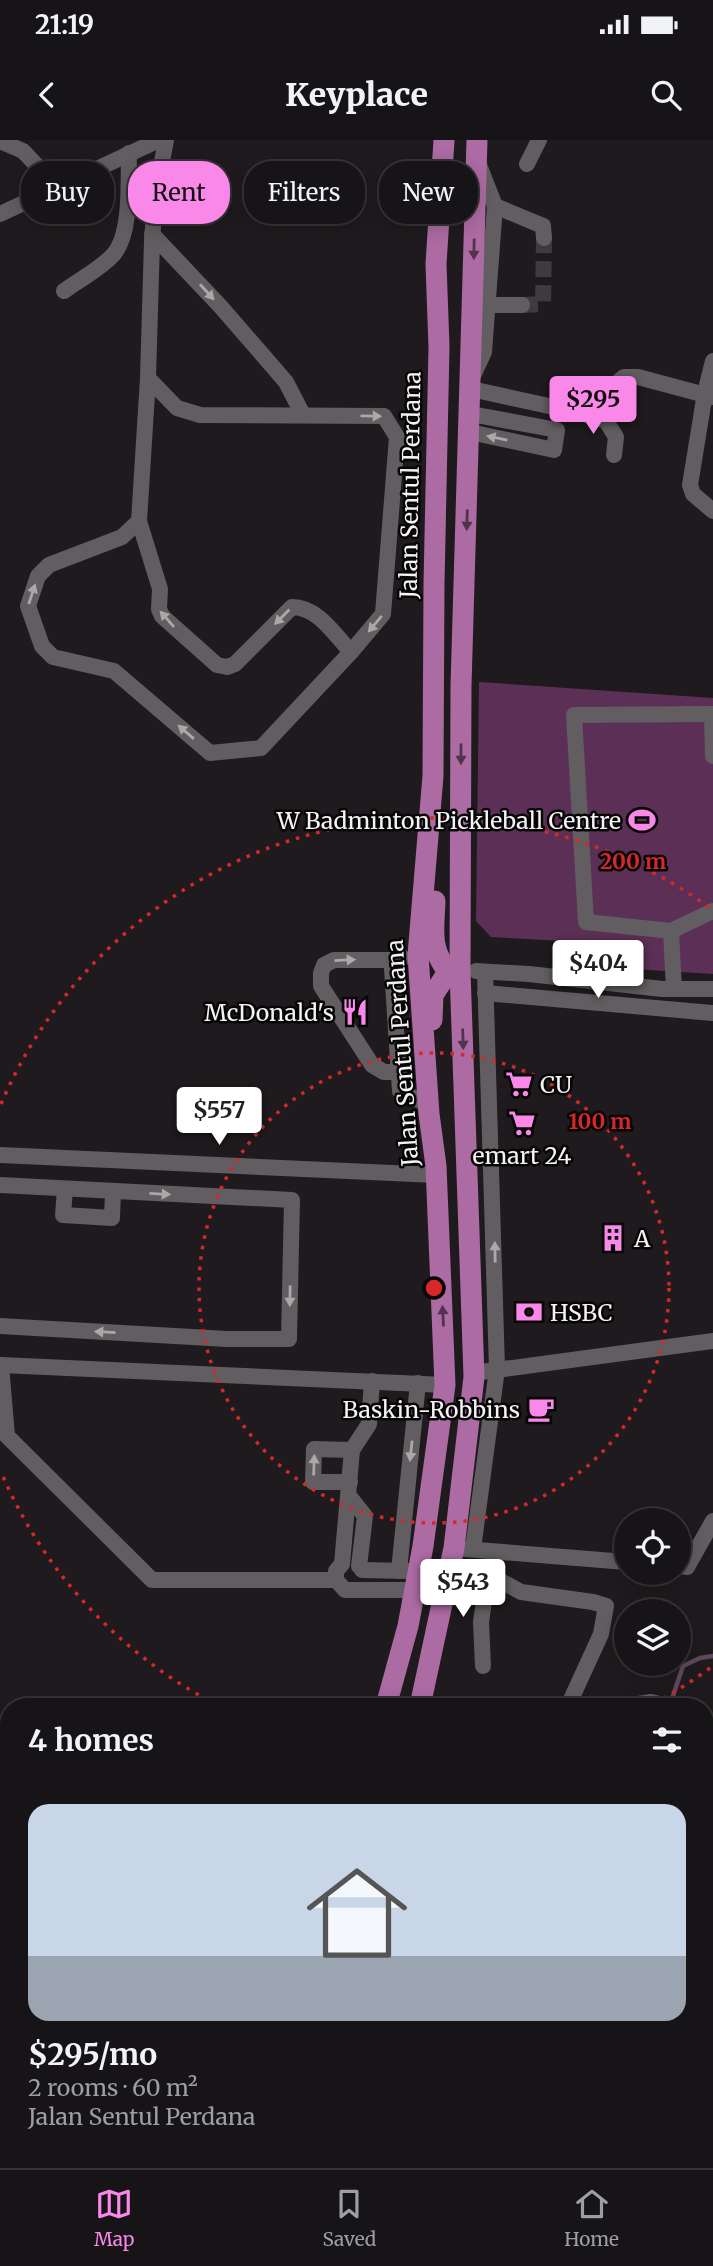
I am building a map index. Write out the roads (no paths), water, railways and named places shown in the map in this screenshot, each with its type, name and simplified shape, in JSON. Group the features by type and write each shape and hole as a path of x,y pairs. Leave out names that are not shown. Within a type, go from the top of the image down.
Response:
{"main road":[{"path":"428,140 435,161"},
{"name":"Jalan Sentul Perdana","path":"443,161 444,140"},
{"path":"422,1698 450,1572 461,1544 474,1375 454,972 476,148"},
{"name":"Jalan Sentul Perdana","path":"388,1698 408,1626 445,1385 436,1175 427,1081 407,957 433,776 433,584 439,347 436,264 439,224"},
{"path":"433,776 434,949 454,972"},
{"path":"427,1081 432,1056 433,995 454,972"},
{"path":"415,1579 442,1580 448,1547 461,1544"},
{"path":"415,1579 437,1600 438,1631"}],"street":[{"path":"112,161 159,140"},
{"path":"166,140 155,199 152,234 148,378 139,521 160,589 159,609 162,616 217,665 227,667 235,664 292,607 303,607 314,613 352,652"},
{"path":"527,164 539,140"},
{"path":"0,141 27,145 38,161"},
{"path":"476,148 495,206 484,352 471,384 606,421 616,438 614,455"},
{"path":"64,291 99,267 121,245 125,230 129,153"},
{"path":"0,214 21,204"},
{"path":"495,206 543,226 544,238"},
{"path":"152,234 212,297 286,382 303,415"},
{"path":"489,305 522,305"},
{"path":"713,361 709,395 690,485 693,494 713,512"},
{"path":"580,413 624,377 638,377 709,395"},
{"path":"139,521 122,537 49,565 38,576 28,606 42,646 53,657 114,671 210,753 261,748 352,652 383,614 397,437 384,416 200,415 177,408 148,378"},
{"path":"713,756 712,714 573,715 586,922 671,931 713,911"},
{"path":"671,931 674,989"},
{"path":"398,1072 384,1072 372,1065 321,986 320,979 324,965 334,960 407,957"},
{"path":"407,957 392,968 400,1091 429,1105"},
{"path":"454,972 485,972 674,989 713,989"},
{"path":"485,972 497,1373 461,1544 614,1561"},
{"path":"485,993 713,1013"},
{"path":"0,1155 436,1175"},
{"path":"92,1191 94,1160"},
{"path":"0,1185 292,1200 289,1339 227,1339 0,1326"},
{"path":"65,1189 63,1215 112,1218 113,1192"},
{"path":"497,1373 713,1341"},
{"path":"474,1375 713,1346"},
{"path":"336,1580 152,1580 7,1436 1,1365 445,1385"},
{"path":"372,1381 369,1424 352,1450 342,1564 336,1571 336,1580 345,1590 415,1579"},
{"path":"415,1579 418,1383"},
{"path":"352,1450 314,1449 313,1482 349,1489 365,1516 360,1568 363,1581 355,1589"},
{"path":"691,1560 713,1521"},
{"path":"342,1564 351,1562 360,1568 415,1579"},
{"path":"450,1572 488,1574 522,1592 606,1606 601,1634 575,1698"},
{"path":"483,1666 481,1622 488,1574"}],"waterway":[{"path":"672,1698 683,1666 700,1658 713,1656"}],"tunnel":[{"path":"522,305 543,304 544,238"}],"place":[{"name":"W Badminton Pickleball Centre","path":"642,820"},
{"name":"McDonald's","path":"355,1012"},
{"name":"CU","path":"519,1084"},
{"name":"emart 24","path":"522,1123"},
{"name":"A","path":"613,1238"},
{"name":"HSBC","path":"529,1312"},
{"name":"Baskin-Robbins","path":"541,1409"}]}
